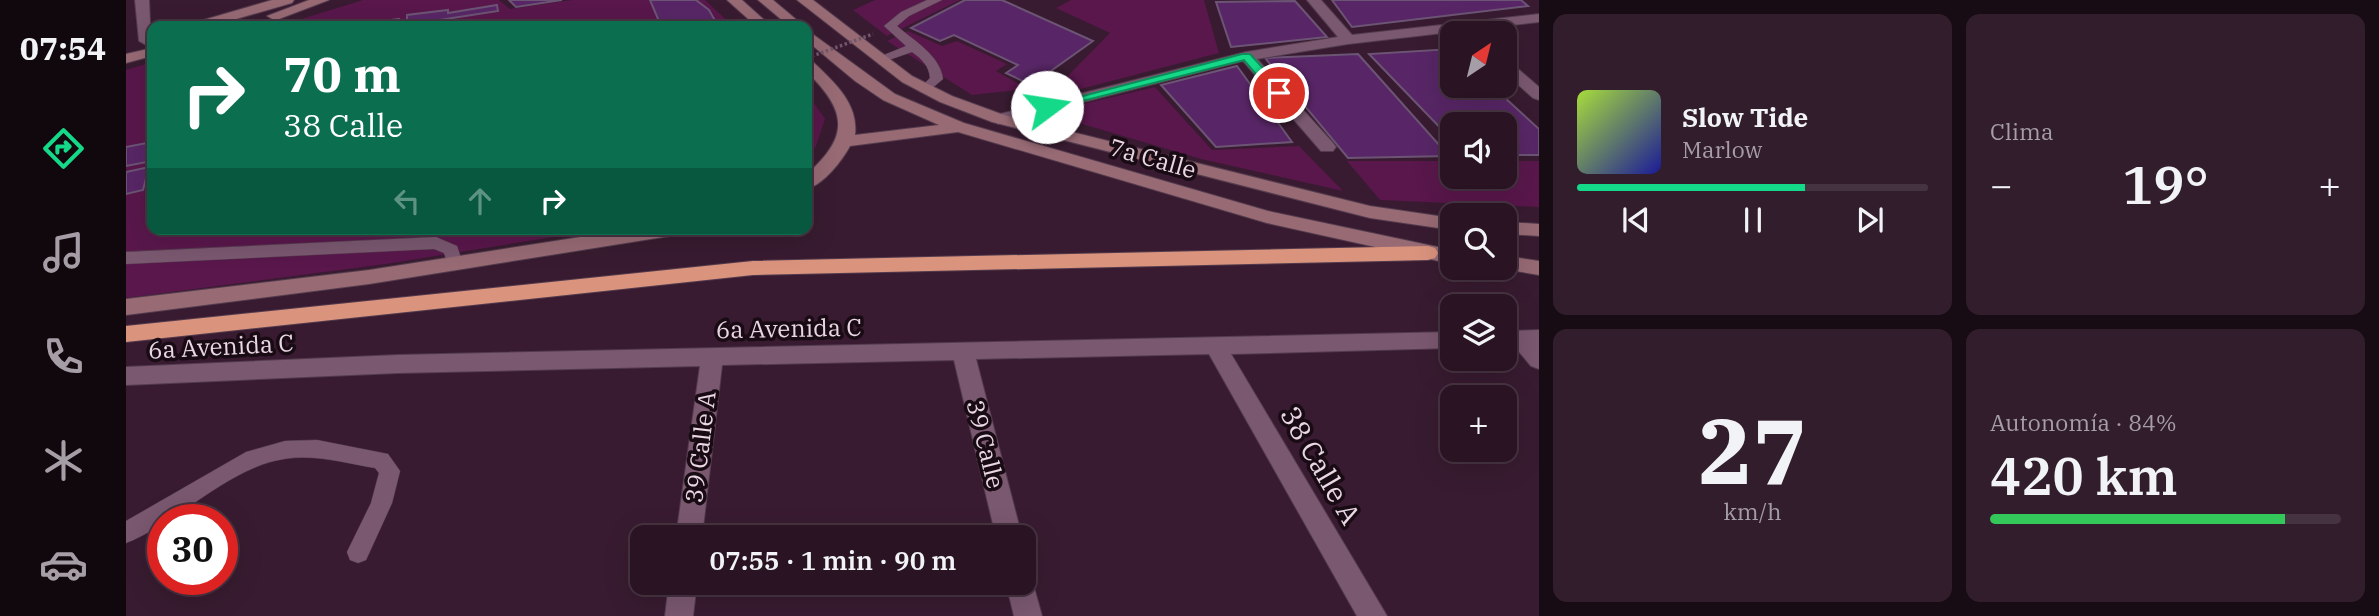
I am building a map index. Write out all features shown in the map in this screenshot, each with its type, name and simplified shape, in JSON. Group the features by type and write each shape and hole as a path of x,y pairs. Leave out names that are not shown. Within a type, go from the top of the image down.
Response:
{"highway":[{"path":"126,334 754,268 1428,253"}],"main road":[{"path":"215,21 287,0"},
{"path":"258,21 322,0"},
{"path":"734,0 758,21"},
{"path":"765,0 791,21"},
{"name":"7a Calle","path":"804,0 925,90 998,119 1370,212 1440,222"},
{"name":"7a Calle","path":"812,38 860,78 889,97 958,127 1267,217 1440,255"},
{"path":"126,46 147,44"},
{"path":"126,59 147,46"},
{"path":"812,69 840,97 848,121 846,141 832,161 812,179"},
{"path":"846,141 958,127 998,119"},
{"path":"1517,229 1539,230"},
{"path":"126,307 455,264 638,235"},
{"path":"1517,265 1539,268"}],"street":[{"path":"142,0 147,28"},
{"path":"1314,0 1348,40"},
{"path":"1517,22 1539,18"},
{"path":"998,119 1246,56 1348,40 1440,32"},
{"path":"1246,56 1327,148"},
{"path":"1517,76 1539,95"},
{"path":"1522,339 1539,360"},
{"name":"6a Avenida C","path":"126,376 411,364 1440,340"},
{"name":"38 Calle A","path":"1215,345 1373,616"},
{"name":"39 Calle","path":"963,351 1006,525"},
{"name":"39 Calle A","path":"691,525 712,356"},
{"path":"679,616 682,595"},
{"path":"1023,595 1028,616"}],"lane":[{"path":"925,90 937,79 937,71 927,57 890,26 905,13 936,0"},
{"path":"880,59 914,47"},
{"path":"126,258 436,243 451,250 455,264"},
{"path":"126,533 253,458 285,450 317,449 381,460 390,471 388,486 379,509 358,552"}],"path":[{"path":"812,56 873,34"}],"shaded area":[{"path":"363,0 499,0 510,9 572,0 705,0 728,21 295,21"},
{"path":"875,0 960,0 887,36 853,10"},
{"path":"1071,0 1204,0 1219,53 1046,98 1110,33 1056,8"},
{"path":"908,31 942,46 957,41 1007,64 996,71 1028,89 972,95 887,41"},
{"path":"147,64 147,235 565,235 386,264 126,298 126,70"},
{"path":"1155,87 1212,150 1299,146 1343,191 1201,159 1045,113"},
{"path":"812,100 825,119 812,152"},
{"path":"1347,161 1440,161 1440,189 1517,189 1517,161 1539,161 1539,207 1517,206 1517,203 1380,200"}],"building":[{"path":"509,0 562,0 516,7"},
{"path":"650,0 696,0 709,10 715,21 659,21"},
{"path":"965,0 1002,0 1093,41 1031,85 1006,73 1018,65 954,35 940,41 911,28"},
{"path":"1332,0 1521,0 1528,6 1352,27"},
{"path":"1295,1 1327,37 1231,47 1216,2"},
{"path":"497,5 498,11 433,21 407,21 407,15 448,10 448,13"},
{"path":"1440,50 1440,98 1505,98 1539,129 1539,155 1517,155 1517,112 1440,112 1440,128 1369,54"},
{"path":"1358,54 1440,146 1440,156 1348,158 1265,58"},
{"path":"1237,66 1292,142 1216,147 1161,85"},
{"path":"147,143 147,162 126,166 126,147"},
{"path":"147,167 143,190 126,194 126,172"}],"route":[{"path":"1047,107 1246,56 1279,93"}]}
